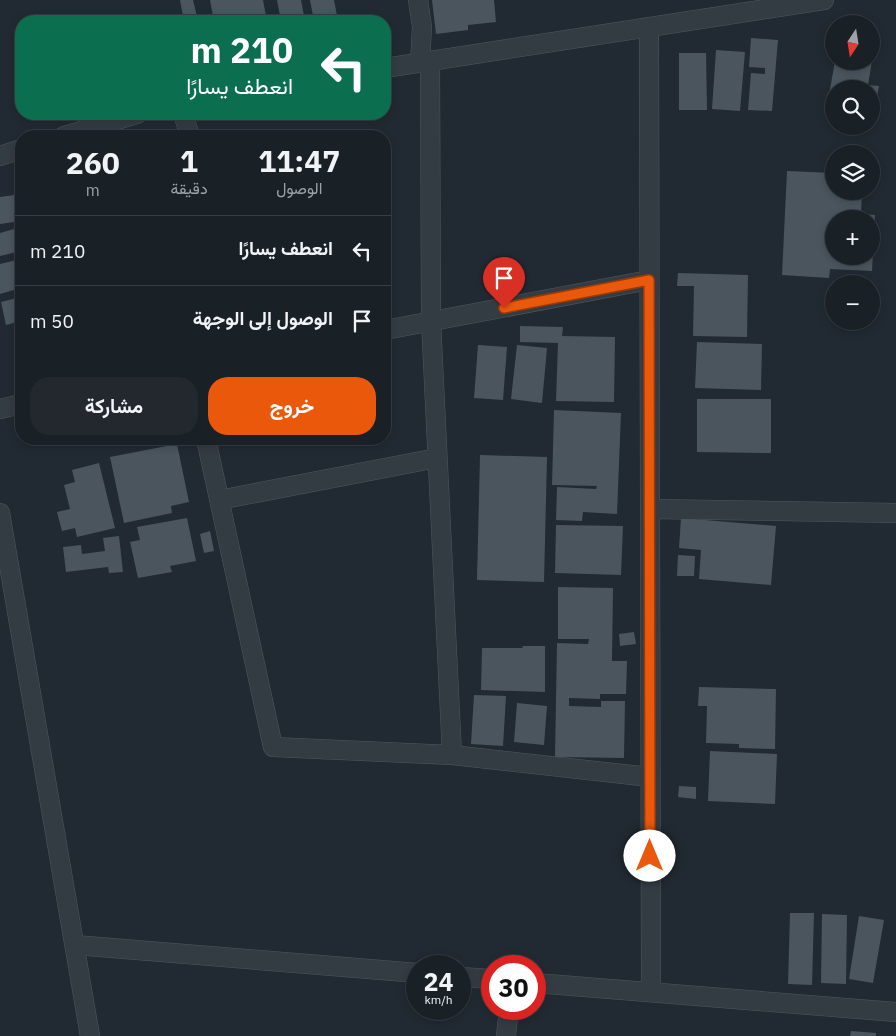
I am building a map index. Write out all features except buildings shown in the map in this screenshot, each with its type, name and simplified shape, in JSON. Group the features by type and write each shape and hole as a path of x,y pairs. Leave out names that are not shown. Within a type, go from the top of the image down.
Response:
{"street":[{"path":"418,0 425,62 431,321 452,755"},
{"path":"391,67 649,27 766,5 824,0"},
{"path":"649,27 651,992"},
{"path":"84,130 117,120"},
{"path":"0,156 15,151"},
{"path":"391,329 649,280"},
{"path":"0,409 15,405"},
{"path":"207,445 274,747 452,755 650,777"},
{"path":"219,500 437,458"},
{"path":"650,509 896,513"},
{"path":"0,513 90,1036"},
{"path":"75,945 406,972"},
{"path":"546,984 896,1012"},
{"path":"506,1036 508,1020"}],"route":[{"path":"504,308 649,280 650,856"}]}
